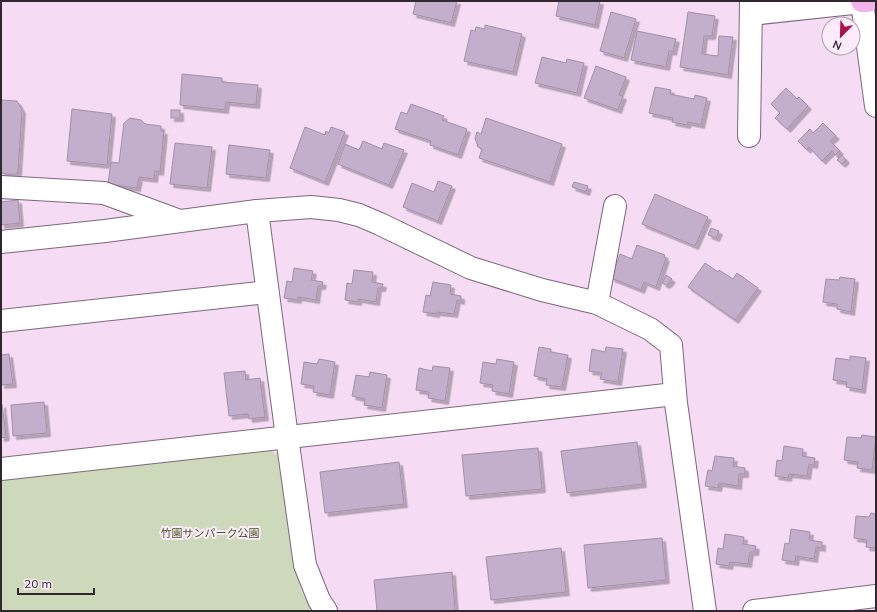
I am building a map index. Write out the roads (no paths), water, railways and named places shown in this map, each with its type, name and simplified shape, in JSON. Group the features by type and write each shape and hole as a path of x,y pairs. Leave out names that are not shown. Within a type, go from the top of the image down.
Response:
{"street":[{"path":"749,136 751,8 863,1 876,106"},
{"path":"1,188 104,193 180,221"},
{"path":"597,303 615,206"},
{"path":"1,242 257,211 311,207 339,210 359,215 380,224 471,268 542,290 597,303 650,329 671,345 675,394 705,611"},
{"path":"257,211 286,437 305,565 319,600 326,611"},
{"path":"1,321 267,292"},
{"path":"1,469 675,394"},
{"path":"754,611 876,596"}],"park label":[{"name":"竹園サンパーク公園","path":"210,533"}]}
